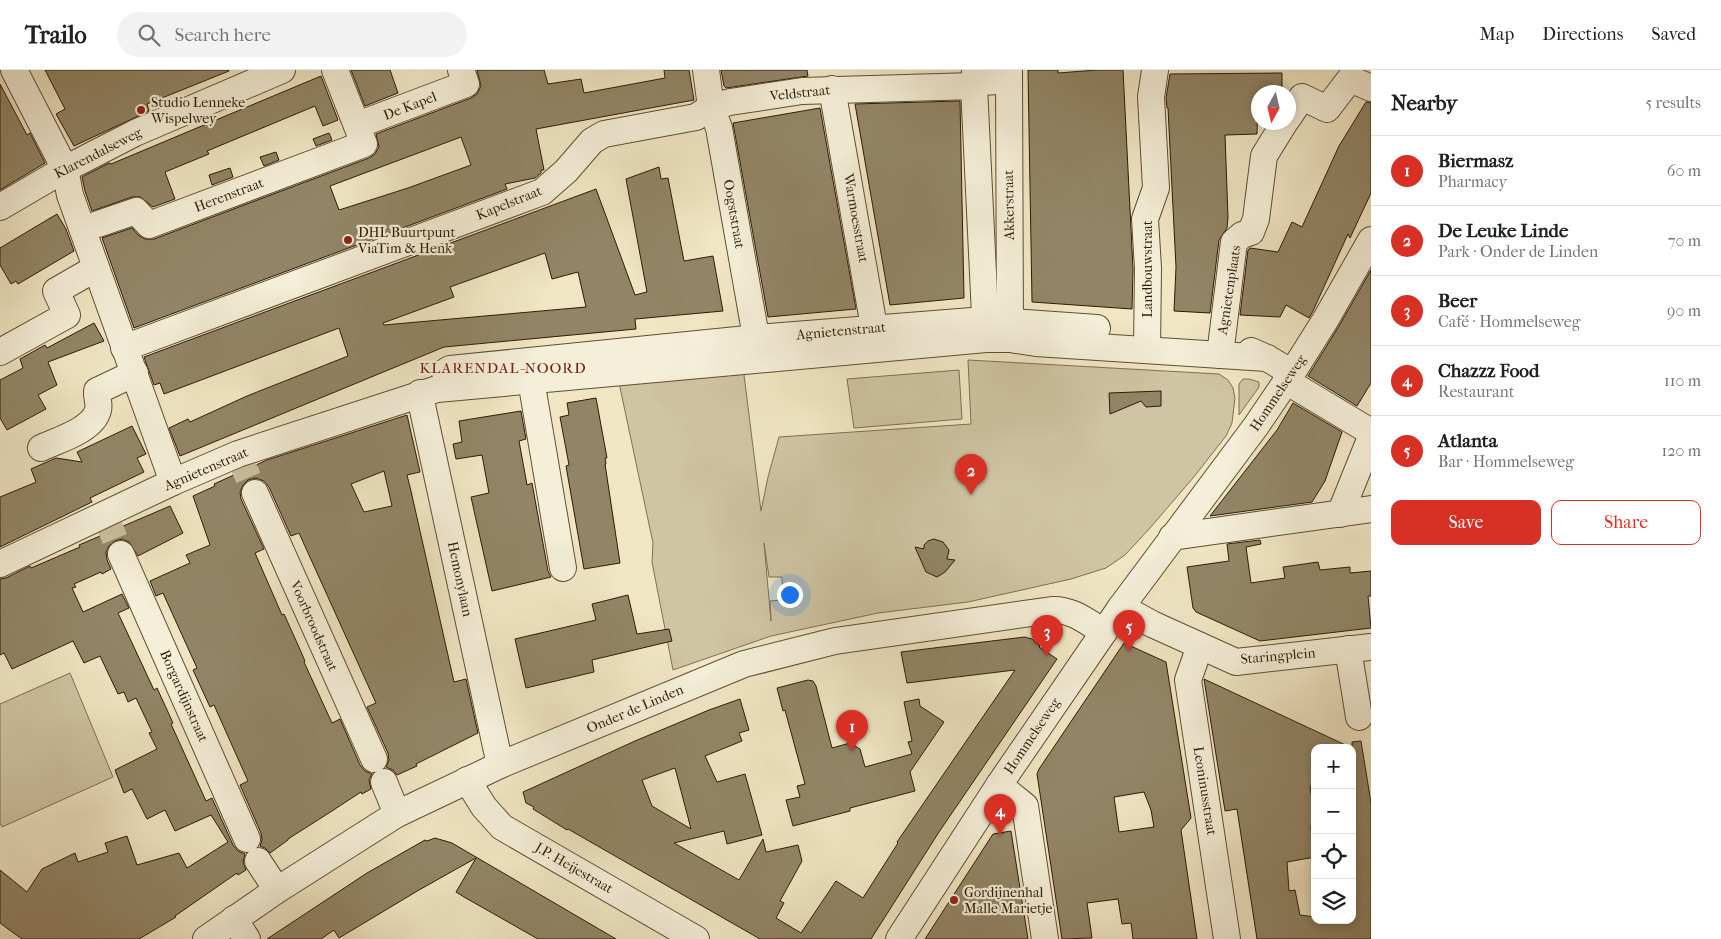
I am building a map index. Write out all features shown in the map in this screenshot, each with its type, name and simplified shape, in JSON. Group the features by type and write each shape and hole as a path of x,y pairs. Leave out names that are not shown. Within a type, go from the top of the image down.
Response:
{"street":[{"path":"14,70 65,169 70,195 173,482"},
{"path":"335,70 366,133"},
{"name":"De Kapel","path":"366,133 466,84 461,70"},
{"name":"Oogststraat","path":"706,70 711,107 719,128 758,348"},
{"name":"Landbouwstraat","path":"1147,340 1148,268 1145,219 1156,188 1151,97 1155,70"},
{"name":"Klarendalseweg","path":"0,206 65,169 135,133 273,72"},
{"name":"Veldstraat","path":"711,107 802,90 975,78 983,82 1009,75"},
{"name":"Akkerstraat","path":"998,330 1008,181 1009,75"},
{"name":"Akkerstraat","path":"975,78 998,330"},
{"path":"1296,106 1302,97 1327,109 1360,84"},
{"name":"Warmoesstraat","path":"832,89 877,338"},
{"name":"Kapelstraat","path":"124,348 542,192 592,142 604,134 696,117 711,107"},
{"name":"Agnietenplaats","path":"1220,346 1234,242 1242,235 1251,232 1254,226 1264,156 1281,130"},
{"name":"Herenstraat","path":"98,224 136,211 149,225 366,133"},
{"name":"Hommelseweg","path":"899,939 999,785 1121,607 1256,426 1289,377 1368,249"},
{"path":"0,352 67,315 56,291 96,268"},
{"name":"Agnietenstraat","path":"420,394 434,376 450,369 998,330 1036,342 1147,340 1220,346 1267,358 1289,377 1371,432"},
{"name":"Agnietenstraat","path":"0,564 173,482 238,454 437,388 531,380 758,348"},
{"path":"41,448 88,426 98,413 100,405 96,395 97,391 135,373"},
{"path":"531,380 564,568"},
{"name":"Hemonylaan","path":"420,394 500,765"},
{"path":"1340,514 1371,437"},
{"name":"Voorbroodstraat","path":"255,493 397,814"},
{"path":"1172,537 1371,509"},
{"name":"Borgardijnstraat","path":"121,554 252,850 277,890"},
{"name":"Staringplein","path":"1121,607 1152,624 1236,662 1360,648 1359,717"},
{"name":"Onder de Linden","path":"206,939 240,929 277,890 397,814 500,765 744,664 835,641 1063,609 1104,632"},
{"name":"Leoninusstraat","path":"1200,646 1188,680 1227,939"},
{"name":"J.P. Heijestraat","path":"467,780 484,807 502,827 692,938"},
{"path":"999,785 1025,806 1045,939"}],"shaded area":[{"path":"968,360 1219,374 1228,380 1233,388 1235,398 1232,423 1226,436 1150,528 1125,555 1106,568 1071,579 968,602 878,613 771,636 673,670 652,562 653,543 618,378 743,367 761,511 779,437 971,424","holes":["764,543 769,577 782,577 783,600 770,601 771,621"]},
{"path":"959,370 962,419 854,428 847,379"},
{"path":"1243,379 1259,382 1259,387 1239,415 1239,384"},
{"path":"70,673 113,777 2,827 0,823 0,704"}],"building":[{"path":"45,70 229,71 147,104 149,111 74,146 56,114 65,109"},
{"path":"351,70 390,70 398,93 365,106"},
{"path":"477,70 544,70 548,84 581,79 584,93 665,78 664,70 689,70 694,100 536,129 544,170 541,170 541,173 535,178 505,184 507,189 134,328 102,238 132,228 145,239 154,239 369,158 375,154 379,147 376,134 471,98 477,94 481,86","holes":["461,137 471,165 339,210 330,186"]},
{"path":"721,70 807,70 808,76 726,88"},
{"path":"1028,70 1058,70 1058,73 1123,70 1133,269 1132,309 1032,302"},
{"path":"1282,73 1282,85 1251,85 1251,130 1257,130 1257,134 1225,135 1228,217 1227,228 1219,240 1210,313 1174,311 1176,267 1166,98 1170,74"},
{"path":"321,76 338,120 323,126 315,106 207,151 209,154 165,172 175,199 153,207 140,197 132,197 92,211 82,177 109,163 111,164"},
{"path":"0,84 27,135 30,133 45,163 0,190"},
{"path":"960,101 964,298 890,305 855,104"},
{"path":"1366,102 1371,103 1371,193 1350,238 1348,234 1309,318 1286,305 1280,317 1240,315 1248,250 1250,248 1278,252 1292,222 1302,227 1339,146"},
{"path":"820,108 856,309 768,317 733,123"},
{"path":"329,133 332,140 316,146 313,139"},
{"path":"276,152 279,160 264,166 260,157"},
{"path":"659,167 661,179 668,178 684,261 713,256 723,311 635,319 636,329 444,347 180,456 169,428 188,419 190,422 247,396 348,356 339,328 164,394 160,383 154,385 144,357 596,189 635,295 647,292 626,179","holes":["545,253 552,279 578,272 586,307 384,325 383,323 454,297 450,287"]},
{"path":"230,168 233,177 212,185 209,175"},
{"path":"57,214 66,229 74,251 18,284 16,281 11,284 0,265 0,248"},
{"path":"1371,270 1371,383 1357,406 1308,376"},
{"path":"94,323 104,341 48,362 57,385 38,395 46,409 7,430 0,418 0,380 23,368 20,359 45,345 47,348"},
{"path":"1161,391 1161,406 1146,407 1141,401 1110,414 1109,393"},
{"path":"596,398 607,458 605,458 605,464 620,563 584,569 566,466 569,465 560,417 569,415 567,403"},
{"path":"1293,403 1342,432 1325,481 1312,502 1210,516 1277,430"},
{"path":"521,411 526,439 519,441 527,485 532,483 548,571 551,577 492,591 471,497 489,493 482,455 456,459 453,444 462,442 459,421"},
{"path":"407,415 420,472 407,475 454,682 466,679 478,733 397,775 393,770 386,767 389,760 388,753 367,707 376,703 299,533 291,536 269,487 264,481 256,478 248,480 240,492 241,499 264,549 255,553 332,723 340,719 360,765 365,771 372,774 369,780 371,789 362,794 361,792 288,839 270,853 260,846 262,840 261,833 240,785 248,781 214,705 210,707 193,670 197,668 163,593 156,596 150,581 190,563 186,555 210,545 193,496 215,486 214,484 267,460","holes":["384,471 392,506 364,512 351,484"]},
{"path":"132,426 146,454 137,458 144,472 90,498 92,502 0,547 0,497 36,482 31,469 56,458 82,462 77,452"},
{"path":"170,506 183,533 138,556 129,542 122,539 115,541 106,552 111,569 74,584 76,587 72,588 83,612 122,594 129,608 118,613 154,690 157,688 206,801 212,798 233,845 238,851 245,854 243,862 246,870 238,875 237,873 176,917 139,939 22,939 0,923 0,870 27,892 42,869 75,853 78,862 108,852 105,843 127,836 137,865 179,853 187,868 228,842 211,815 175,831 165,810 147,819 132,789 124,793 115,770 157,749 149,733 152,732 136,698 128,702 124,692 118,694 100,656 84,663 73,641 12,669 4,653 0,655 0,579 80,547 79,545"},
{"path":"934,539 943,542 949,550 947,559 955,560 945,572 937,577 926,572 915,547 924,549 924,545 928,541"},
{"path":"1260,540 1261,544 1246,547 1251,583 1285,578 1283,567 1318,562 1320,570 1350,567 1350,573 1371,571 1371,596 1368,596 1371,628 1260,641 1196,612 1193,608 1187,567 1229,561 1227,544"},
{"path":"628,595 637,634 669,629 672,641 592,660 594,672 526,688 515,639 596,620 592,604"},
{"path":"1025,637 1032,639 1039,647 1057,659 939,832 871,939 760,939 567,830 526,803 523,792 635,741 740,699 749,730 739,733 742,741 705,756 717,782 745,774 762,835 727,844 724,831 674,843 739,880 763,839 766,852 798,845 802,861 780,901 784,903 776,918 801,933 836,881 863,898 897,842 1015,670 907,683 901,652","holes":["675,768 691,829 652,806 642,780"]},
{"path":"1124,643 1166,662 1191,818 1181,830 1197,939 1133,939 1131,923 1122,924 1118,899 1087,903 1092,938 1062,939 1037,774","holes":["1144,792 1151,810 1154,827 1119,832 1114,797"]},
{"path":"1204,679 1343,744 1311,744 1311,858 1287,862 1289,891 1295,890 1300,915 1311,916 1311,924 1356,924 1356,744 1352,744 1352,742 1361,741 1371,803 1371,939 1257,939 1237,809 1225,811"},
{"path":"808,680 813,681 816,686 832,748 850,743 860,749 865,767 912,754 908,742 912,741 904,702 919,699 920,706 944,722 910,772 915,791 850,808 850,811 793,826 786,800 800,797 797,786 805,784 785,710 783,711 777,688"},
{"path":"1011,831 1028,939 925,939 993,834"},
{"path":"435,838 452,843 616,939 538,939 464,897 456,892 476,858 339,938 334,930 321,939 267,939 367,873 425,840"}],"tunnel":[{"path":"238,454 255,493"},
{"path":"105,515 121,554"}],"place":[{"name":"Studio Lenneke Wispelwey","path":"141,110"},
{"name":"DHL Buurtpunt ViaTim & Henk","path":"348,240"},
{"name":"De Leuke Linde","path":"971,495"},
{"name":"Atlanta","path":"1129,651"},
{"name":"Beer","path":"1047,656"},
{"name":"Biermasz","path":"852,751"},
{"name":"Chazzz Food","path":"1000,835"},
{"name":"Gordijnenhal Malle Marietje","path":"954,900"}],"district":[{"name":"KLARENDAL-NOORD","path":"503,368"}]}
